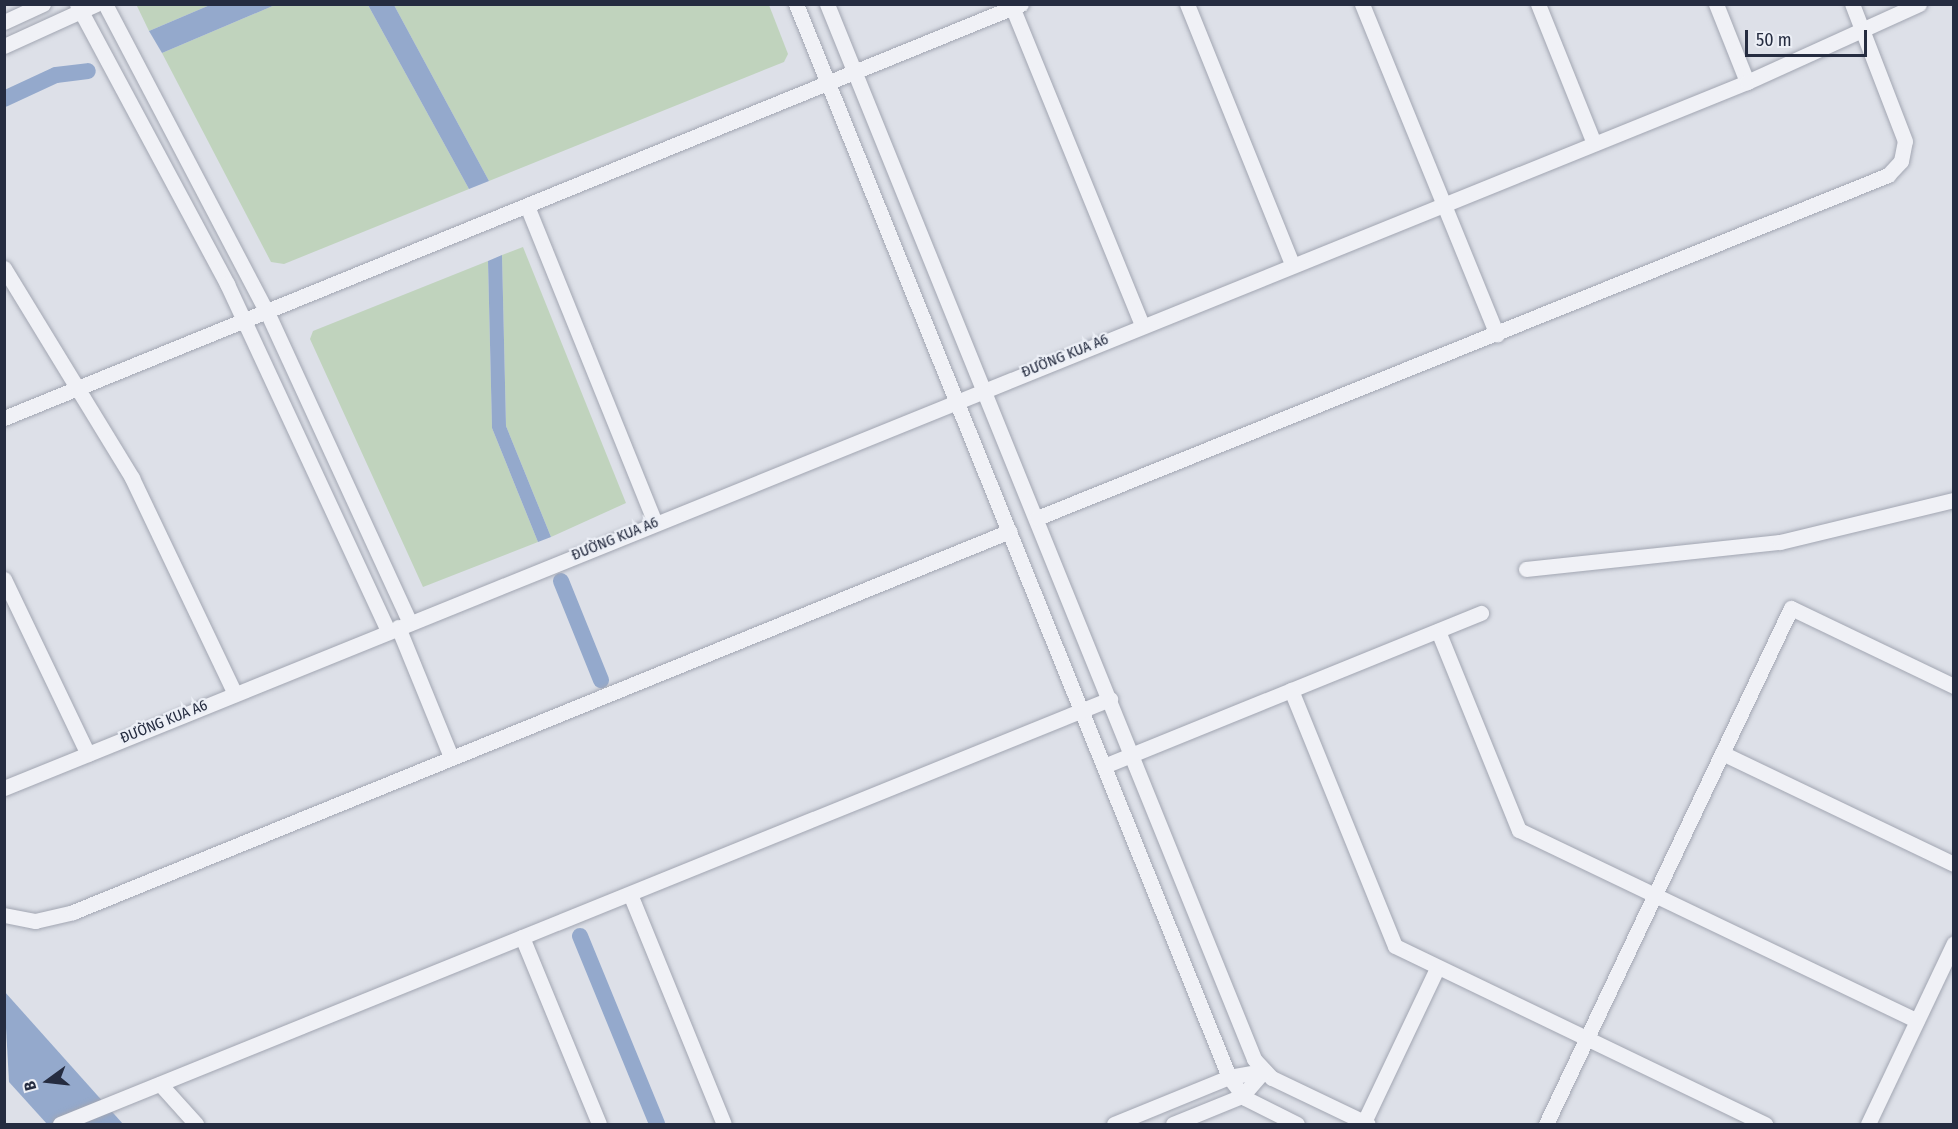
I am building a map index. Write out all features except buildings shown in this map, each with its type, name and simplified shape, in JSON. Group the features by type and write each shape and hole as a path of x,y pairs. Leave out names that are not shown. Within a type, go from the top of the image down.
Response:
{"street":[{"path":"4,22 43,4"},
{"path":"4,46 79,8 96,4"},
{"path":"105,4 267,312 451,757"},
{"path":"796,4 958,400 1229,1077 1242,1096 1297,1125"},
{"path":"827,4 1263,1071"},
{"path":"1187,4 1292,264"},
{"path":"1362,4 1497,335"},
{"path":"1538,4 1594,143"},
{"path":"1716,4 1747,82"},
{"path":"1037,518 1497,335 1888,175 1900,161 1905,141 1852,4"},
{"name":"ĐƯỜNG KUA A6","path":"4,788 1292,264 1747,82 1863,32 1919,4"},
{"path":"4,418 1015,6 1142,325"},
{"path":"79,8 246,321 398,627"},
{"path":"527,206 655,523"},
{"path":"4,268 81,388 166,543 235,694"},
{"path":"1526,569 1772,543 1953,500"},
{"path":"4,915 35,921 62,916 1010,531"},
{"path":"4,579 88,754"},
{"path":"1546,1125 1791,608 1953,686"},
{"path":"1104,766 1481,613"},
{"path":"1438,631 1515,826 1655,898 1917,1021"},
{"path":"1291,690 1388,936 1401,950 1765,1125"},
{"path":"60,1125 1110,699"},
{"path":"1722,753 1953,864"},
{"path":"630,894 724,1125"},
{"path":"522,937 599,1125"},
{"path":"1868,1125 1953,944"},
{"path":"1114,1125 1229,1077 1263,1071 1366,1123 1437,968"},
{"path":"1173,1125 1242,1096 1263,1071"},
{"path":"160,1084 196,1125"}],"green space":[{"path":"136,4 210,4 210,5 149,31"},
{"path":"275,5 368,5 469,189 284,264 271,262 162,53"},
{"path":"394,5 769,5 788,54 784,62 489,181"},
{"path":"523,247 626,503 551,537 506,426 502,255"},
{"path":"488,261 492,428 538,542 423,587 310,339 313,331"}],"water":[{"path":"210,5 275,5 162,53 149,31"},
{"path":"368,5 394,5 489,181 469,189"},
{"path":"502,255 506,426 551,537 538,542 492,428 488,261"},
{"path":"4,991 123,1124 47,1124 9,1082"}],"waterway":[{"path":"4,99 56,75 88,71"},
{"path":"561,581 601,680"},
{"path":"580,936 657,1124"}]}
